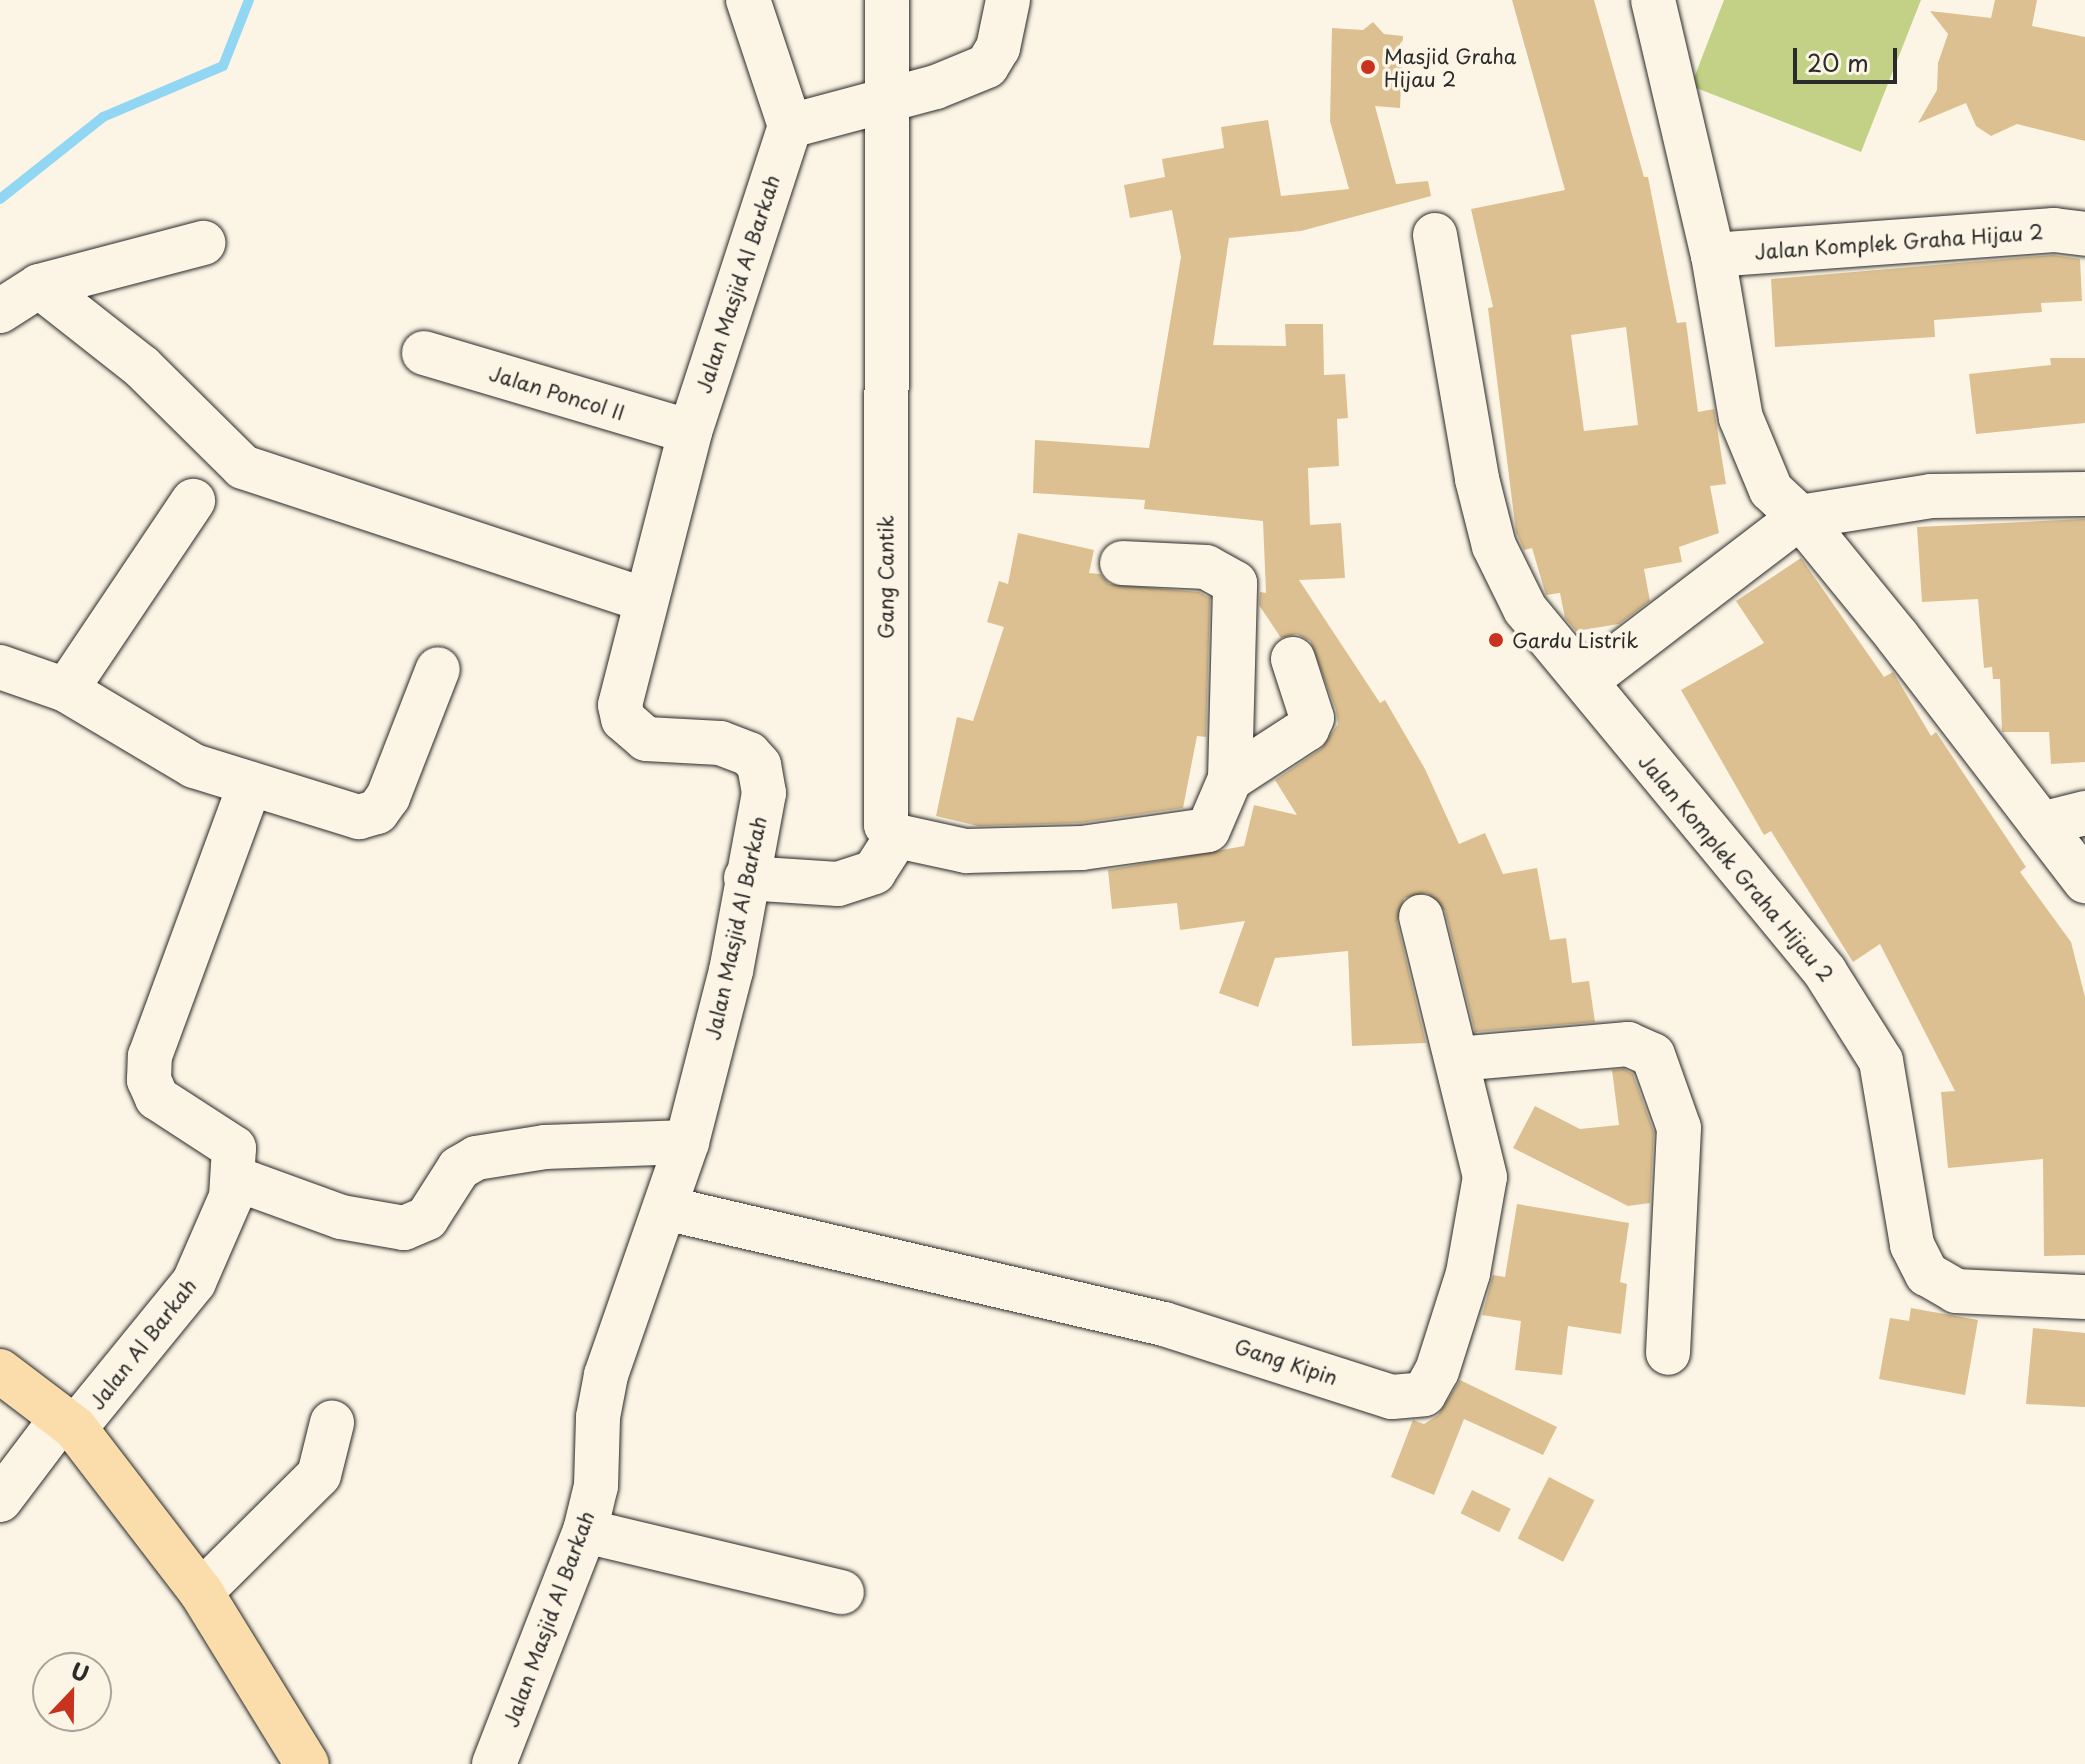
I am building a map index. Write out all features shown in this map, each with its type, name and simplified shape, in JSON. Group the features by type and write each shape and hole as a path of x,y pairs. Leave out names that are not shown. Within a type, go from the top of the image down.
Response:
{"main road":[{"path":"0,1371 68,1423 201,1592 307,1764"}],"street":[{"path":"748,0 790,126 936,87 987,66 998,48 1008,0"},
{"name":"Gang Cantik","path":"887,0 886,825 897,836"},
{"path":"1653,0 1713,255 1741,418 1771,490 1800,517 2085,881"},
{"name":"Jalan Masjid Al Barkah","path":"494,1764 585,1531 596,1486 598,1417 606,1375 687,1142 731,971 764,793 759,765 749,754 720,743 646,739 623,719 620,705 690,432 790,126"},
{"name":"Jalan Komplek Graha Hijau 2","path":"1713,255 2054,230 2085,234"},
{"name":"Jalan Komplek Graha Hijau 2","path":"1435,235 1477,479 1494,546 1525,609 1587,680 1638,751 1825,972 1881,1061 1912,1245 1927,1274 1956,1291 2085,1297"},
{"path":"0,311 39,286 203,243"},
{"path":"39,286 142,367 243,467 645,600"},
{"name":"Jalan Poncol II","path":"424,353 690,432"},
{"path":"1587,680 1800,517 1931,496 2085,494"},
{"path":"66,690 193,501"},
{"path":"746,878 838,884 874,872 897,836 966,851 1082,848 1208,830 1230,779 1235,583 1206,567 1122,563"},
{"path":"1230,779 1307,729 1312,718 1293,659"},
{"path":"0,667 66,690 194,766 348,816 370,817 388,797 438,669"},
{"path":"250,784 150,1056 149,1080 157,1098 234,1148 235,1172 341,1217 404,1228 427,1218 459,1168 476,1158 545,1147 687,1142"},
{"path":"2041,824 2085,813"},
{"name":"Gang Kipin","path":"665,1208 1107,1309 1411,1398 1424,1394 1437,1371 1478,1228 1482,1157 1421,917"},
{"path":"1457,1059 1628,1044 1653,1055 1679,1128 1668,1353"},
{"name":"Jalan Al Barkah","path":"0,1500 194,1282 220,1229 235,1172"},
{"path":"201,1592 319,1475 332,1423"},
{"path":"585,1531 842,1592"}],"green space":[{"path":"1724,0 1921,0 1861,152 1691,86"}],"building":[{"path":"1512,0 1594,0 1644,177 1648,177 1677,323 1686,322 1698,412 1714,409 1726,484 1710,486 1719,533 1679,547 1682,562 1644,569 1650,601 1619,624 1576,631 1565,618 1560,593 1546,595 1532,548 1524,550 1516,532 1488,308 1493,307 1471,209 1565,190","holes":["1626,327 1638,425 1584,431 1571,335"]},
{"path":"1995,0 2037,0 2032,26 2085,37 2085,141 2017,124 1991,136 1976,126 1966,103 1918,123 1937,90 1938,63 1948,34 1930,11 1991,18"},
{"path":"1373,22 1384,34 1403,36 1400,108 1375,106 1396,184 1428,181 1431,196 1301,231 1229,238 1213,345 1286,346 1285,324 1323,324 1324,375 1345,374 1348,418 1337,419 1339,466 1308,468 1310,525 1341,523 1345,578 1299,580 1380,703 1385,700 1425,769 1459,844 1485,833 1503,874 1537,868 1550,940 1566,938 1572,983 1589,981 1595,1022 1475,1032 1445,911 1427,893 1404,898 1397,922 1426,1043 1352,1046 1348,951 1275,958 1258,1007 1219,993 1245,921 1180,930 1177,903 1112,909 1108,870 1244,846 1254,805 1297,815 1275,780 1321,749 1338,724 1336,710 1310,641 1297,634 1281,638 1259,605 1260,592 1266,593 1263,521 1144,509 1145,500 1033,493 1035,440 1149,448 1181,257 1172,210 1130,218 1124,185 1165,177 1162,159 1224,148 1221,127 1268,120 1281,196 1349,189 1330,121 1332,28 1363,30"},
{"path":"2053,255 2080,259 2082,301 2041,303 2042,312 1934,320 1935,337 1775,347 1771,279"},
{"path":"2050,358 2085,358 2085,423 1976,434 1969,374 2051,365"},
{"path":"2085,519 2085,762 2051,764 2049,732 2002,732 2000,679 1993,679 1992,667 1984,668 1978,599 1922,602 1917,527"},
{"path":"1018,533 1094,550 1089,573 1100,574 1109,584 1199,592 1210,598 1206,737 1197,736 1183,808 1080,823 978,826 936,816 957,717 973,721 1004,627 987,622 999,581 1008,584"},
{"path":"1801,558 1884,677 1893,672 1931,736 1936,732 2026,867 2020,872 2071,942 2085,997 2085,1255 2044,1256 2043,1159 1948,1168 1941,1092 1955,1091 1880,944 1853,962 1771,831 1764,835 1681,690 1764,643 1736,601"},
{"path":"1624,1069 1633,1074 1654,1132 1650,1203 1628,1206 1513,1148 1535,1106 1580,1129 1619,1125 1612,1070"},
{"path":"1517,1204 1629,1223 1620,1282 1627,1284 1621,1334 1568,1326 1562,1375 1515,1370 1521,1321 1482,1315 1493,1275 1505,1277"},
{"path":"1911,1308 1978,1320 1965,1395 1879,1379 1890,1318 1909,1321"},
{"path":"2033,1328 2085,1333 2085,1407 2026,1404"},
{"path":"1460,1380 1557,1427 1543,1455 1464,1419 1434,1495 1391,1477 1413,1420 1424,1424 1438,1415"},
{"path":"1549,1477 1594,1500 1563,1562 1518,1538"},
{"path":"1472,1490 1511,1509 1499,1532 1461,1513"}],"waterway":[{"path":"0,199 103,117 223,66 249,0"}],"place":[{"name":"Masjid Graha Hijau 2","path":"1368,67"},
{"name":"Gardu Listrik","path":"1496,640"}]}
